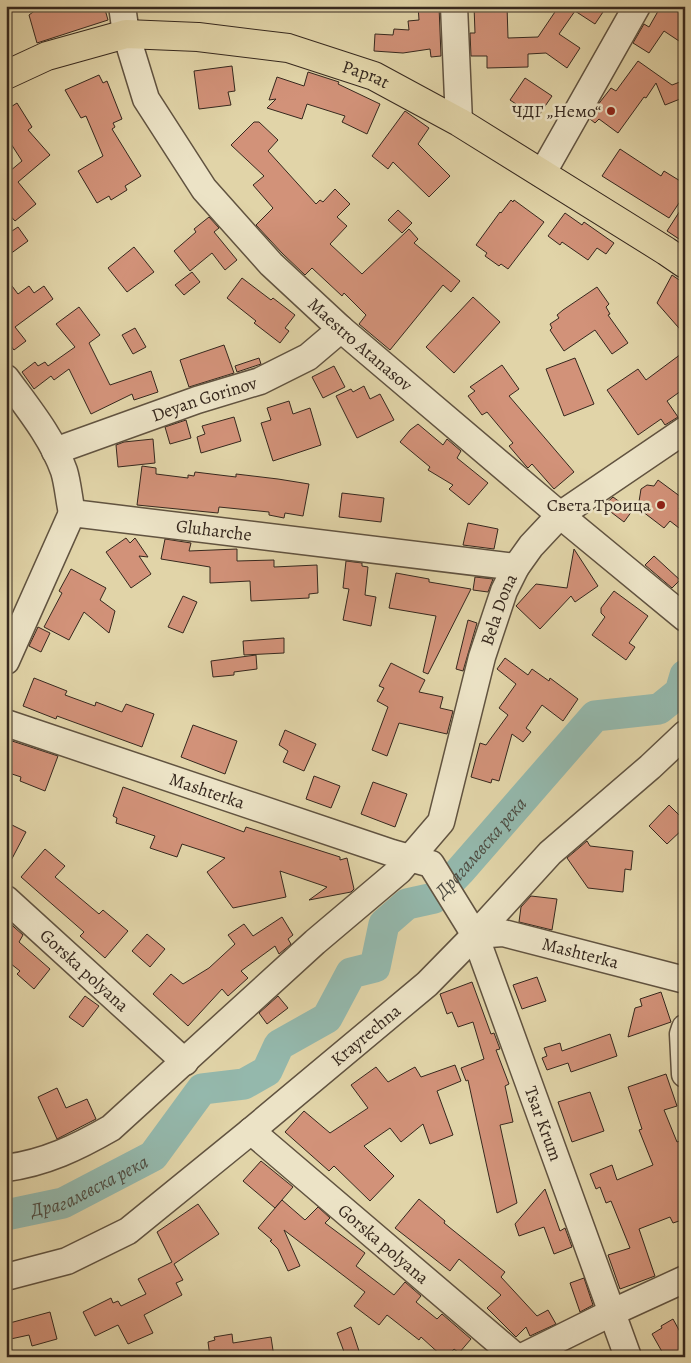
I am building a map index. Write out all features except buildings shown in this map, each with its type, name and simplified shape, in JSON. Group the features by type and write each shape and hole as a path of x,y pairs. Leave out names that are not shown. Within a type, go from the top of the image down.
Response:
{"main road":[{"name":"Paprat","path":"6,75 47,56 126,34 198,37 288,48 374,76 459,122 685,264"}],"street":[{"name":"Maestro Atanasov","path":"122,6 126,34 146,99 204,189 271,264 341,329 560,515 685,618"},
{"path":"454,6 459,122"},
{"path":"542,174 637,6"},
{"name":"Deyan Gorinov","path":"55,451 197,400 260,381 308,358 341,329"},
{"path":"6,378 34,417 55,451 64,472 72,513 6,662"},
{"name":"Bela Dona","path":"421,860 441,822 482,657 504,591 516,567 531,546 560,515 685,430"},
{"name":"Gluharche","path":"72,513 516,567"},
{"name":"Mashterka","path":"6,722 383,850 421,860"},
{"name":"Krayrechna","path":"6,1278 67,1261 128,1231 251,1131 426,984 475,935 550,853 650,767 685,734"},
{"path":"6,1168 49,1159 82,1145 112,1128 315,942 399,871 421,860"},
{"name":"Tsar Krum","path":"421,860 462,912 475,935 628,1357"},
{"name":"Gorska polyana","path":"6,899 185,1062"},
{"name":"Mashterka","path":"475,935 503,933 685,980"},
{"path":"685,1028 683,1034 685,1074"},
{"name":"Gorska polyana","path":"251,1131 516,1357"},
{"path":"522,1357 613,1312 685,1280"}],"waterway":[{"name":"Драгалевска река","path":"6,1215 63,1203 153,1156 202,1089 244,1084 267,1071 279,1045 327,1018 351,973 375,967 384,924 407,904 434,898 460,871 595,716 659,709 680,692 685,675"}],"place":[{"name":"ЧДГ „Немо“","path":"611,111"},
{"name":"Света Троица","path":"661,505"}]}
